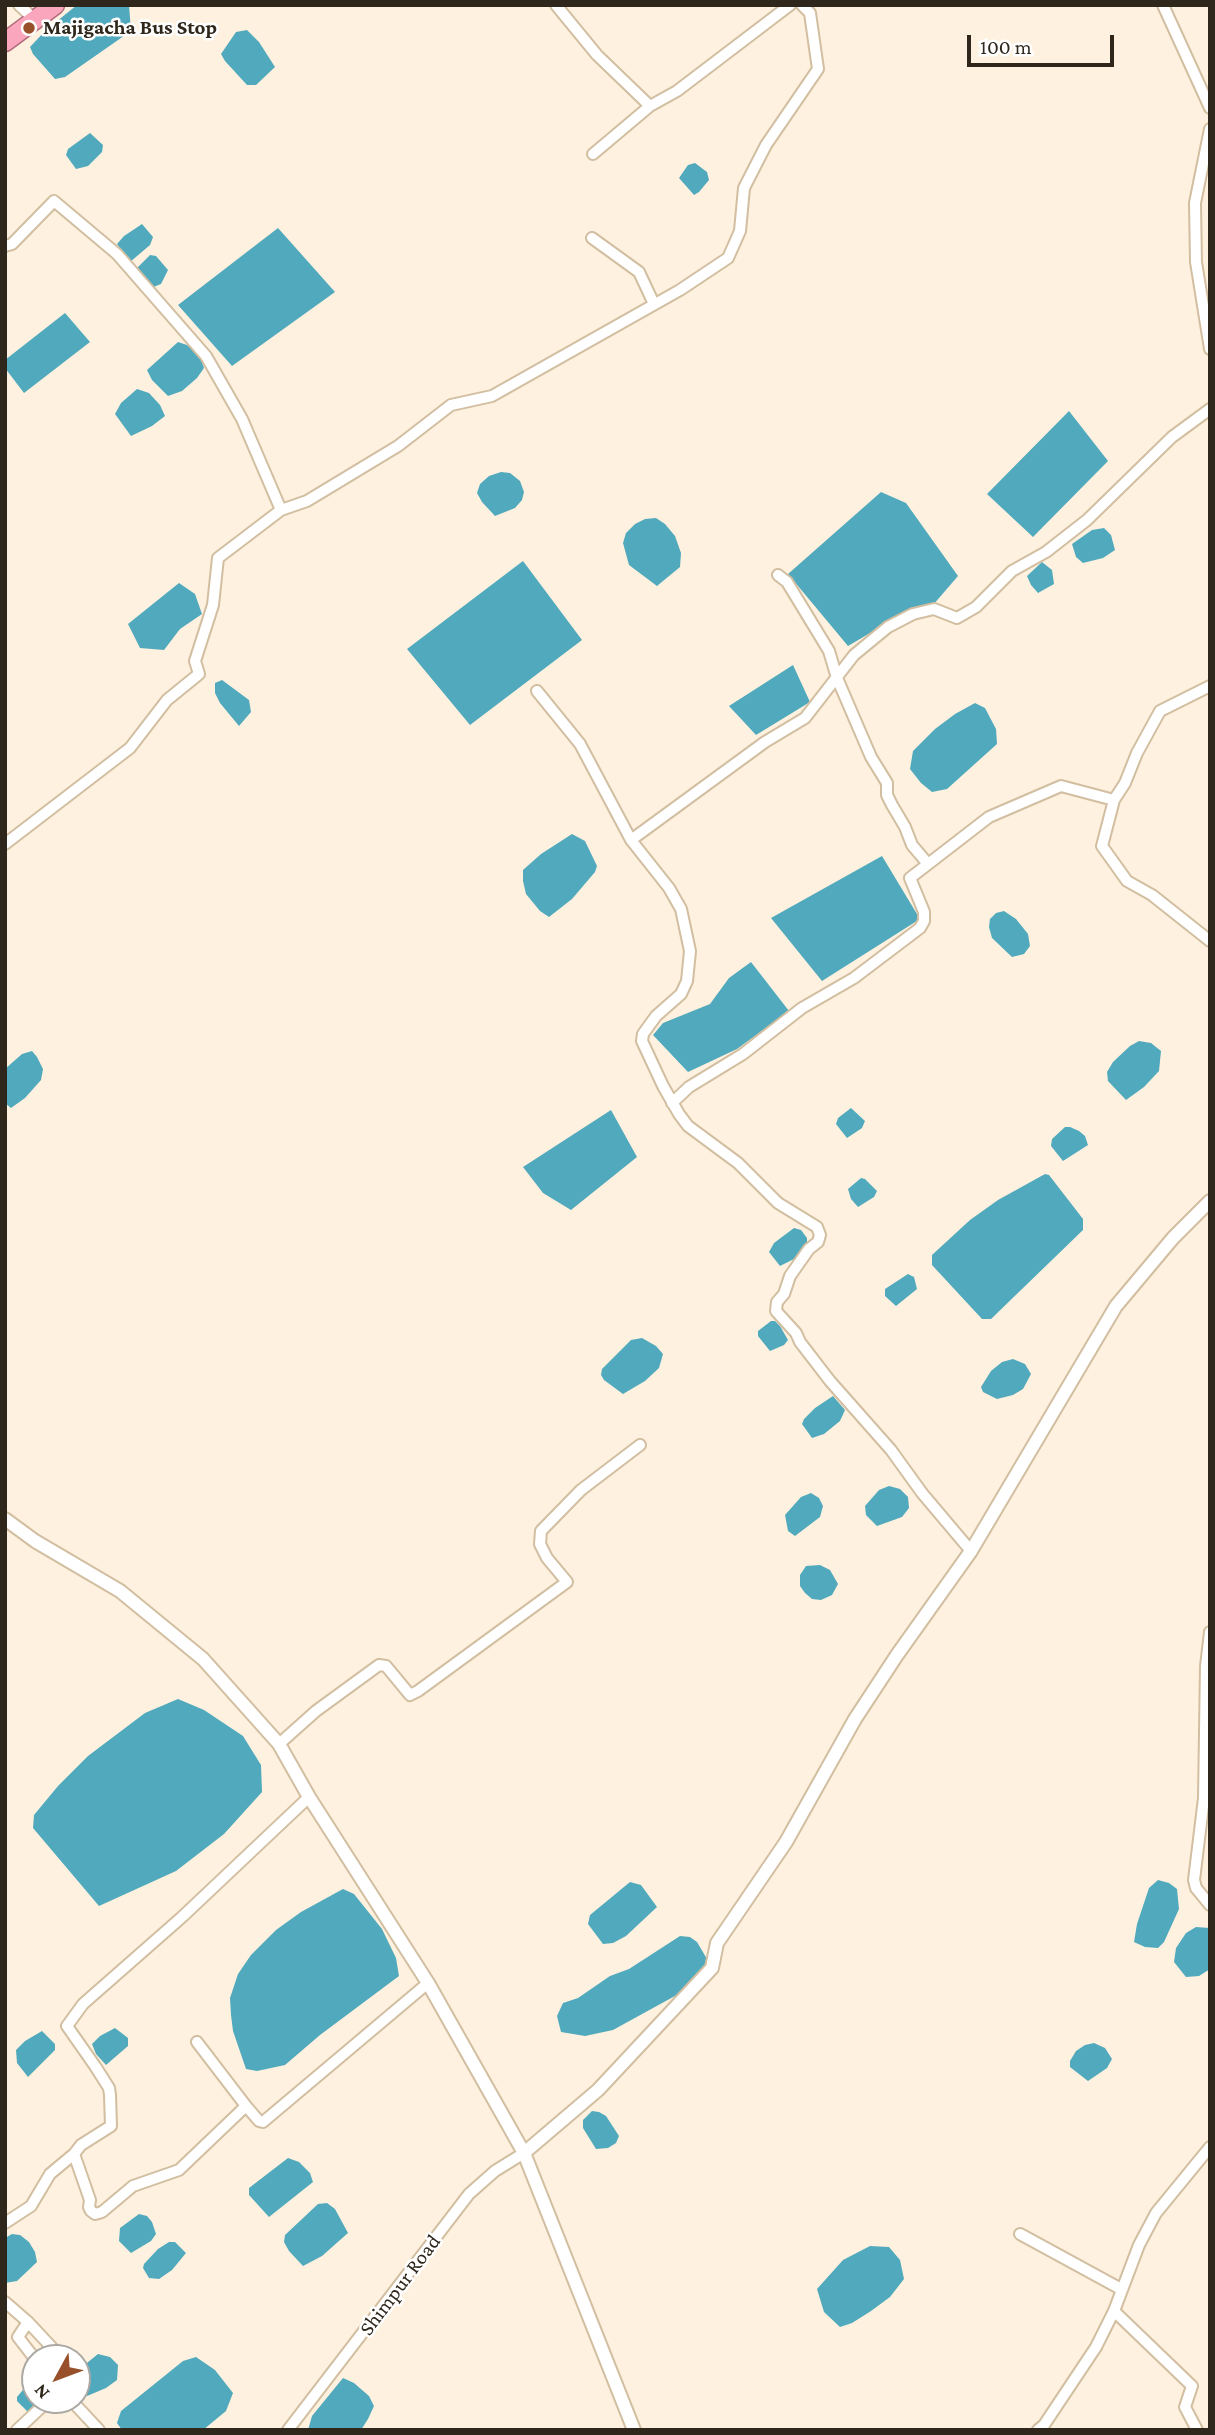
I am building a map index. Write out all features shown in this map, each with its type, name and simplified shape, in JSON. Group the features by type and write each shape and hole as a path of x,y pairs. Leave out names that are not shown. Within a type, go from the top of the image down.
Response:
{"highway":[{"path":"5,42 55,5"}],"street":[{"path":"19,5 36,20"},
{"path":"556,5 597,55 650,106"},
{"path":"593,153 650,106 677,91 790,5"},
{"path":"5,844 130,748 167,700 199,674 195,662 213,605 218,558 281,510 307,501 398,446 452,405 492,396 654,304 727,258 740,231 744,188 766,145 818,69 810,13 802,5"},
{"path":"1163,5 1210,108"},
{"path":"1210,129 1195,203 1196,262 1210,349"},
{"path":"5,246 12,244 54,201 117,254 206,356 242,419 281,510"},
{"path":"592,238 639,272 654,304"},
{"path":"631,841 765,742 805,718 854,655 888,627 913,614 934,609 957,618 976,607 1012,571 1046,552 1087,520 1171,437 1210,409"},
{"path":"778,575 793,591 829,651 837,678 871,757 887,783 887,795 912,845 929,864"},
{"path":"1210,686 1160,711 1114,800 1102,846 1127,881 1152,895 1210,941"},
{"path":"537,691 580,744 631,841 669,888 681,909 690,951 687,981 681,994 656,1016 643,1034 642,1041 672,1103 698,1135 738,1163 778,1203 817,1227 820,1235 818,1242 809,1249 790,1276 776,1311 796,1333 830,1381 891,1450 922,1493 971,1551"},
{"path":"672,1103 689,1087 743,1054 802,1007 854,978 920,928 924,921 924,912 910,878 989,817 1061,786 1114,800"},
{"path":"524,2153 597,2090 712,1968 717,1943 786,1842 855,1719 971,1551 1116,1306 1173,1238 1210,1201"},
{"path":"279,1744 316,1712 379,1665 386,1666 410,1695 418,1691 567,1582 547,1558 541,1545 541,1531 581,1490 640,1445"},
{"path":"5,1519 35,1541 120,1591 204,1658 279,1744 309,1797 428,1983 524,2153 634,2430"},
{"path":"1210,1632 1206,1667 1204,1798 1194,1880 1196,1888 1210,1905"},
{"path":"5,2223 31,2206 50,2174 81,2145 111,2126 109,2088 66,2026 83,2004 183,1917 309,1797"},
{"path":"197,2042 246,2106 263,2122 428,1983"},
{"path":"74,2154 90,2200 89,2207 95,2214 102,2212 133,2186 180,2170 246,2106"},
{"path":"1038,2430 1096,2347 1114,2311 1139,2245 1156,2214 1210,2147"},
{"name":"Shimpur Road","path":"288,2430 469,2194 495,2171 524,2153"},
{"path":"1020,2234 1121,2289"},
{"path":"5,2302 49,2344"},
{"path":"1114,2311 1192,2386 1185,2407 1198,2430"},
{"path":"23,2344 18,2337 28,2322"},
{"path":"17,2430 35,2414"},
{"path":"84,2414 99,2430"}],"water":[{"path":"77,5 129,5 131,31 65,77 55,79 30,47"},
{"path":"247,30 259,42 275,67 256,85 247,85 221,54 236,32"},
{"path":"90,133 103,145 102,152 88,166 76,169 66,155 68,149"},
{"path":"695,163 707,172 709,180 694,195 679,178 688,165"},
{"path":"142,224 153,237 150,245 130,262 117,244"},
{"path":"278,228 335,292 232,366 178,305"},
{"path":"150,255 156,256 168,270 161,284 151,288 136,269"},
{"path":"65,313 90,342 24,393 5,368 5,360"},
{"path":"178,342 193,350 201,359 204,368 182,391 168,396 152,380 147,370"},
{"path":"137,389 149,393 160,405 165,416 131,436 115,414 121,403"},
{"path":"1069,411 1108,461 1033,537 987,494"},
{"path":"501,472 510,473 520,481 524,492 522,500 515,508 495,516 477,493 480,484 489,476"},
{"path":"881,492 906,503 958,576 933,605 911,609 848,646 788,574"},
{"path":"656,518 675,536 681,553 680,567 657,586 629,565 623,543 626,533 635,524"},
{"path":"1104,528 1111,535 1115,550 1103,558 1083,563 1076,557 1072,544 1092,530"},
{"path":"523,561 582,640 470,725 407,649"},
{"path":"1042,562 1052,570 1054,584 1038,593 1027,576"},
{"path":"179,583 195,594 202,614 180,629 164,650 140,648 128,624"},
{"path":"793,665 810,702 756,735 729,706"},
{"path":"222,680 249,700 251,712 239,726 215,693 215,683"},
{"path":"975,703 985,708 996,729 997,744 947,789 932,792 910,769 913,751 935,729"},
{"path":"572,834 585,841 597,866 572,899 549,917 540,911 526,894 523,870 541,854"},
{"path":"882,856 920,919 822,981 771,918"},
{"path":"1004,911 1016,919 1028,934 1030,946 1024,954 1012,957 992,938 990,919 996,913"},
{"path":"751,962 789,1011 737,1049 688,1072 653,1035 663,1023 710,1004 729,978"},
{"path":"1139,1041 1151,1043 1161,1051 1159,1071 1144,1087 1126,1100 1108,1081 1107,1072 1113,1062"},
{"path":"32,1051 43,1069 41,1080 25,1098 11,1108 5,1103 5,1069 22,1054"},
{"path":"851,1108 865,1121 862,1128 847,1138 836,1124 838,1118"},
{"path":"611,1110 637,1157 571,1210 543,1193 523,1167"},
{"path":"1065,1127 1079,1131 1085,1136 1088,1145 1063,1161 1051,1146 1052,1139"},
{"path":"1045,1174 1049,1175 1083,1219 1083,1230 991,1319 982,1319 932,1265 932,1255 970,1220 998,1200"},
{"path":"861,1178 877,1191 874,1197 858,1207 851,1199 848,1189"},
{"path":"794,1228 801,1230 807,1238 807,1245 794,1259 780,1266 769,1252 774,1243"},
{"path":"908,1274 914,1277 917,1289 896,1306 885,1296 885,1289"},
{"path":"771,1321 780,1326 788,1340 784,1345 770,1351 758,1336 758,1331"},
{"path":"642,1338 656,1346 663,1354 659,1368 645,1381 623,1394 604,1380 602,1369 631,1340"},
{"path":"1013,1359 1025,1364 1031,1374 1023,1389 997,1399 983,1392 981,1387 991,1371 1002,1362"},
{"path":"833,1396 845,1410 840,1421 824,1434 812,1438 802,1424 804,1419"},
{"path":"889,1486 900,1489 908,1497 909,1508 902,1517 877,1526 866,1515 865,1506 879,1490"},
{"path":"811,1493 819,1498 823,1506 820,1517 795,1536 788,1531 785,1515 801,1497"},
{"path":"820,1565 830,1570 838,1584 832,1595 821,1600 812,1599 800,1586 800,1575 806,1566"},
{"path":"178,1699 204,1710 243,1736 261,1765 262,1792 224,1834 176,1871 99,1906 33,1828 34,1815 88,1756 145,1713"},
{"path":"1158,1880 1177,1889 1179,1909 1164,1942 1158,1948 1145,1947 1134,1942 1137,1924 1149,1888"},
{"path":"630,1882 641,1885 657,1907 626,1936 613,1943 603,1944 588,1924 590,1915"},
{"path":"343,1889 354,1894 382,1929 396,1958 399,1976 320,2035 285,2065 257,2071 246,2069 233,2031 231,2015 230,1998 238,1974 251,1955 276,1930 301,1912"},
{"path":"1196,1927 1210,1928 1210,1969 1199,1976 1186,1977 1174,1962 1176,1948 1186,1933"},
{"path":"680,1936 690,1937 697,1942 707,1959 705,1966 684,1991 613,2030 585,2036 561,2032 557,2016 563,2003 578,1998 610,1976 629,1969"},
{"path":"115,2028 128,2038 128,2046 106,2065 96,2054 92,2044"},
{"path":"42,2031 55,2044 55,2050 28,2077 17,2063 16,2050"},
{"path":"1094,2043 1105,2048 1112,2059 1107,2068 1088,2081 1070,2067 1070,2061 1076,2051"},
{"path":"592,2111 606,2116 619,2136 616,2143 608,2148 596,2149 583,2128 583,2120"},
{"path":"288,2158 299,2162 310,2173 313,2182 269,2217 249,2195 249,2188"},
{"path":"327,2203 335,2209 348,2233 322,2256 303,2266 289,2251 284,2242 285,2235 318,2204"},
{"path":"139,2214 147,2216 156,2234 151,2241 131,2253 119,2241 120,2228"},
{"path":"12,2234 20,2235 29,2242 37,2262 17,2281 5,2283 5,2238"},
{"path":"169,2242 175,2242 186,2253 172,2270 159,2279 149,2278 143,2268 144,2264"},
{"path":"870,2246 889,2247 900,2260 904,2279 890,2297 852,2323 840,2327 824,2312 817,2289 843,2260"},
{"path":"98,2354 110,2357 118,2365 117,2380 91,2394 91,2360"},
{"path":"196,2357 215,2370 233,2393 226,2411 203,2430 122,2430 117,2423 121,2411 183,2361"},
{"path":"343,2378 354,2383 369,2396 374,2406 361,2430 308,2430 312,2416"},
{"path":"21,2392 21,2405 17,2401"}],"place":[{"name":"Majigacha Bus Stop","path":"29,28"}]}
